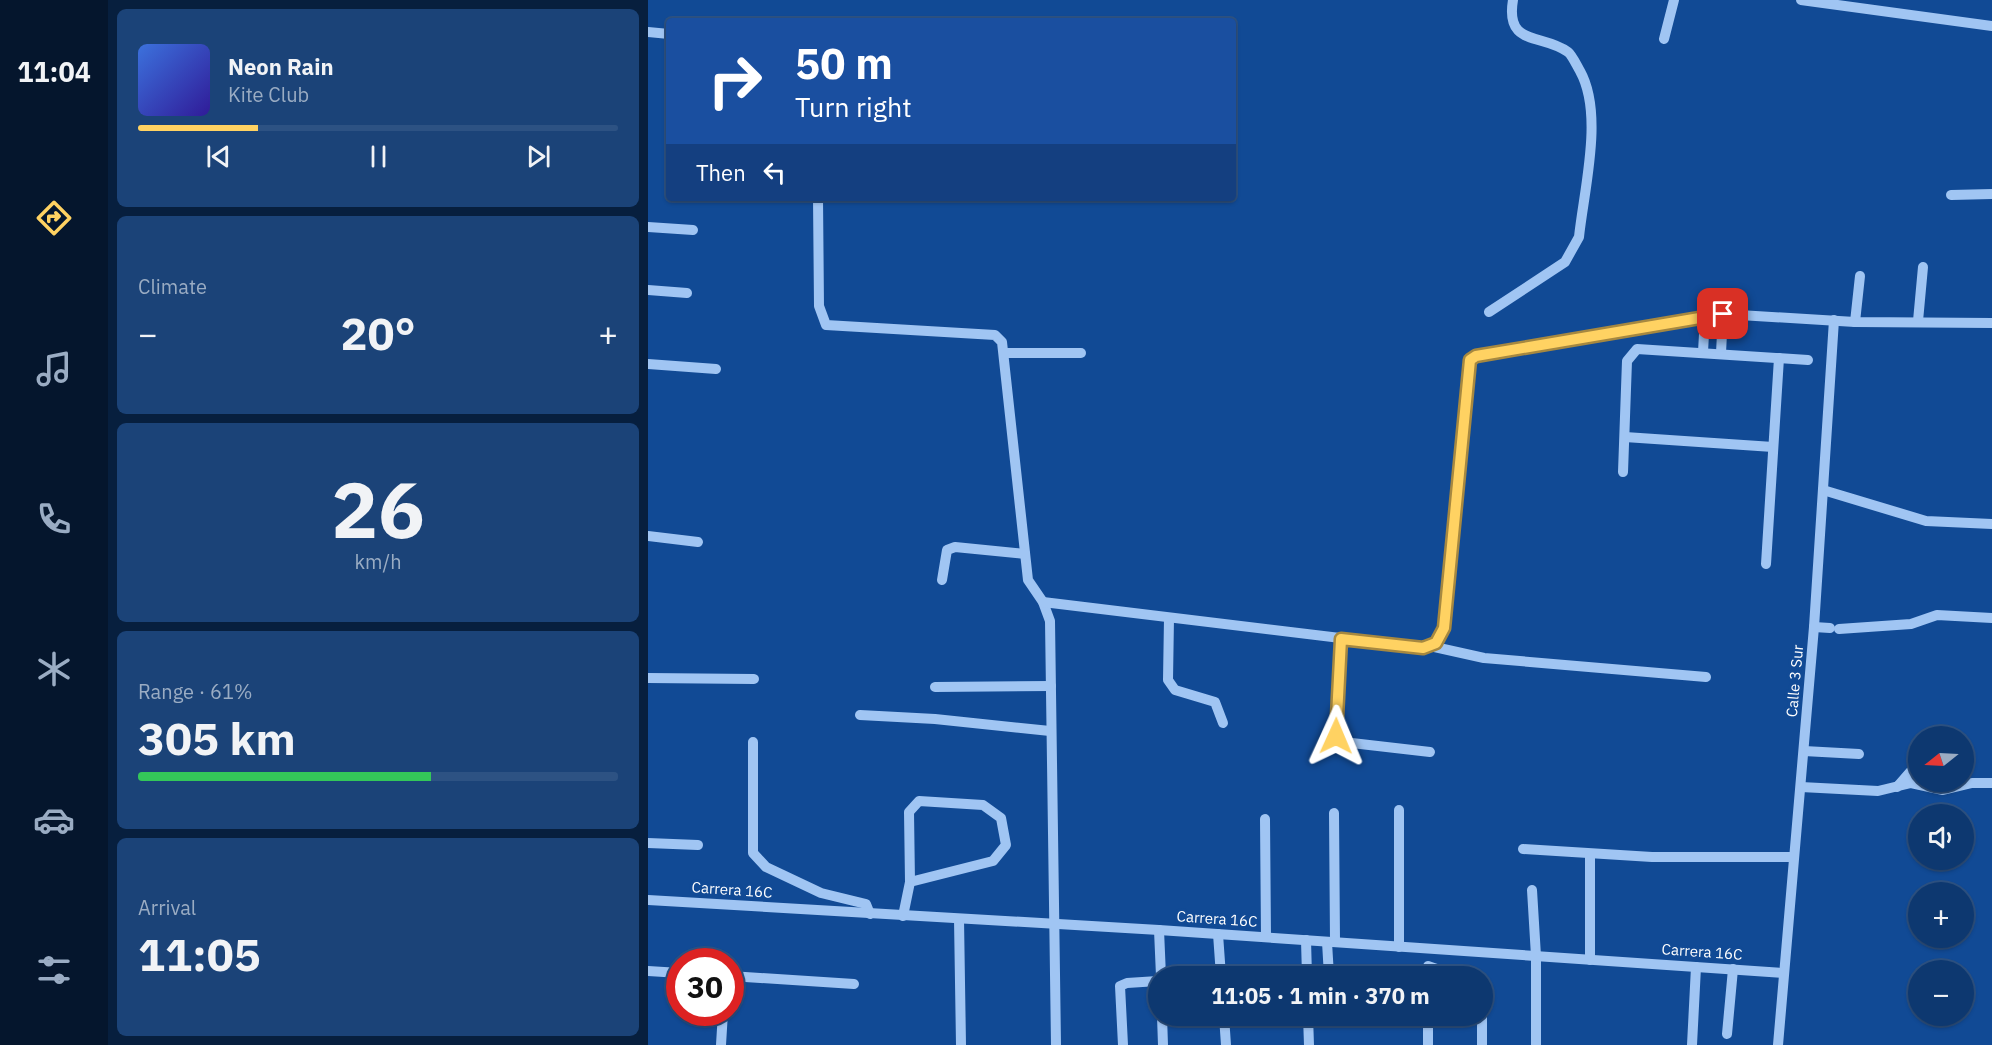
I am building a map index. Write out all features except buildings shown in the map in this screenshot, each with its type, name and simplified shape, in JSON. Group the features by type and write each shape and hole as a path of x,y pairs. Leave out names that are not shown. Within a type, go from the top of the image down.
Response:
{"street":[{"path":"1489,312 1565,262 1573,251 1578,237 1593,116 1587,85 1568,52 1521,33 1513,24 1511,14 1513,0"},
{"path":"1664,39 1674,0"},
{"path":"1801,0 1992,26"},
{"path":"648,32 666,34"},
{"path":"1951,195 1992,194"},
{"path":"818,201 819,306 826,325 995,335 1000,338 1004,353 1028,580 1043,602 1050,621 1056,1045"},
{"path":"648,227 693,230"},
{"path":"1918,321 1923,267"},
{"path":"1855,322 1860,276"},
{"path":"648,290 687,293"},
{"path":"1043,602 1341,639 1423,648 1430,646 1436,643 1444,628 1470,360 1476,356 1723,314 1855,322 1992,323"},
{"path":"1721,353 1723,314"},
{"path":"1703,352 1705,316"},
{"name":"Calle 3 Sur","path":"1778,1045 1814,627 1834,320"},
{"path":"1623,472 1627,361 1633,352 1642,348 1808,360"},
{"path":"1004,353 1082,353"},
{"path":"1766,564 1779,358"},
{"path":"648,364 716,369"},
{"path":"1625,436 1773,447"},
{"path":"1823,490 1926,521 1992,524"},
{"path":"648,536 698,542"},
{"path":"942,580 947,550 955,548 1025,554"},
{"path":"1814,627 1911,624 1937,615 1992,618"},
{"path":"1169,618 1168,680 1175,690 1215,702 1223,723"},
{"path":"1341,639 1336,736 1343,742 1430,752"},
{"path":"1430,646 1484,658 1706,676"},
{"path":"648,678 754,679"},
{"path":"935,687 1051,686"},
{"path":"860,715 935,718 1050,731"},
{"path":"753,742 753,853 766,867 821,893 866,904 870,914"},
{"path":"1804,751 1859,754"},
{"path":"1897,787 1908,774"},
{"path":"1801,787 1878,791 1911,783 1943,790 1972,783 1992,783"},
{"path":"903,916 910,882 909,812 919,801 983,805 1001,818 1006,845 993,861 910,882"},
{"path":"1399,810 1400,947"},
{"path":"1330,966 1334,813"},
{"path":"1265,819 1266,937"},
{"path":"648,843 698,845"},
{"path":"1523,849 1590,855 1794,858"},
{"path":"1590,855 1590,960"},
{"path":"1532,890 1536,957 1536,1045"},
{"name":"Carrera 16C","path":"648,900 1159,930 1783,973"},
{"path":"959,919 962,1045"},
{"path":"1159,930 1160,966"},
{"path":"1218,934 1220,966"},
{"path":"1306,940 1307,966"},
{"path":"1428,949 1428,966"},
{"path":"1692,1045 1696,967"},
{"path":"1727,1034 1733,969"},
{"path":"648,971 666,972"},
{"path":"744,977 854,984"},
{"path":"1123,1045 1120,986 1127,983 1148,982"},
{"path":"721,1045 722,1026"},
{"path":"1162,1026 1163,1045"},
{"path":"1225,1026 1226,1045"},
{"path":"1308,1026 1309,1045"},
{"path":"1428,1026 1428,1045"},
{"path":"1482,1026 1482,1045"}],"route":[{"path":"1336,736 1338,658 1341,639 1423,648 1436,643 1444,628 1470,360 1476,356 1723,314"}]}
